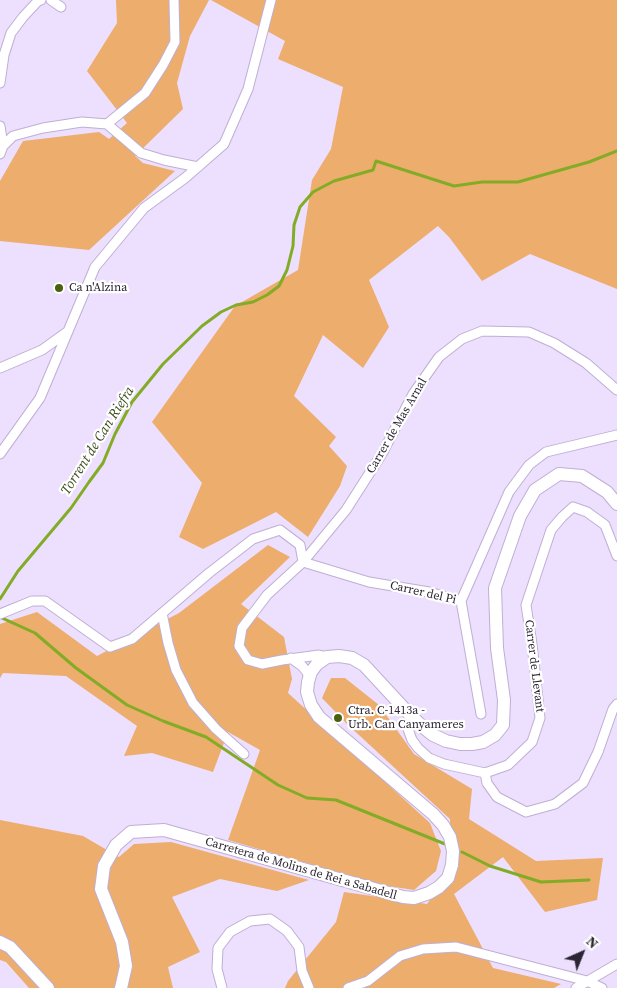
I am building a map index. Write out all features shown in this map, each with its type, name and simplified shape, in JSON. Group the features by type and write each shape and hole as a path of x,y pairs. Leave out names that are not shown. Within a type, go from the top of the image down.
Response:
{"main road":[{"path":"309,678 317,664 327,657 352,658 364,665 412,717 433,735 446,741 460,744 483,742 494,735 503,725 504,700 497,648 495,588 520,516 535,490 559,474 582,476 607,492 617,504"},
{"name":"Carretera de Molins de Rei a Sabadell","path":"121,988 126,966 122,942 101,889 104,866 116,846 131,832 164,830 403,897 414,898 429,893 448,878 452,865 453,851 450,837 443,825 433,814 319,716 311,705 307,692 309,678"},
{"path":"0,942 10,947 48,988"}],"street":[{"path":"0,83 4,55 11,33 23,17 41,0"},
{"path":"51,0 61,7"},
{"path":"108,124 145,93 163,65 175,42 174,0"},
{"path":"0,454 40,398 95,267 144,208 185,178 224,144 248,89 271,0"},
{"path":"2,150 13,136 43,128 82,122 108,124 141,153 198,167"},
{"path":"0,126 2,150"},
{"name":"Carrer de Mas Arnal","path":"327,657 319,655 291,658 262,664 248,660 239,646 242,628 267,595 303,562 346,510 383,452 413,394 438,357 462,339 482,331 529,332 554,343 586,363 617,390"},
{"path":"0,368 42,350 67,332"},
{"path":"461,601 509,492 529,465 546,452 617,435"},
{"name":"Carrer de Llevant","path":"484,773 508,765 532,742 540,718 526,604 551,530 574,507 587,512 605,525 617,556"},
{"path":"0,614 32,601 45,601 110,647 132,639 209,573 253,539 280,530 300,545 303,562"},
{"name":"Carrer del Pi","path":"303,562 369,582 429,592 461,601 481,714"},
{"path":"162,613 176,670 193,703 216,729 244,754"},
{"path":"291,658 302,666 309,678"},
{"path":"412,717 408,729 412,740 429,758 444,764 484,773 487,783 497,798 526,812 555,804 583,784 617,704"},
{"path":"222,988 217,968 218,948 230,932 250,921 270,919 287,931 298,947 302,971 309,988"},
{"path":"348,988 368,982 400,956 423,949 456,948 587,982 602,988"},
{"path":"576,988 617,964"}],"shaded area":[{"path":"116,0 209,0 190,36 177,83 183,109 135,156 143,163 175,171 89,250 0,241 0,181 23,141 99,132 109,139 127,123 87,71 117,23"},
{"path":"211,0 617,0 617,289 530,254 482,281 449,237 438,226 369,280 389,327 363,368 323,335 294,396 336,437 329,446 347,466 340,486 308,537 276,512 203,549 179,537 202,483 152,422 235,306 298,270 312,180 331,149 343,87 278,59 285,41"},
{"path":"268,545 290,557 241,604 284,637 292,679 288,693 430,823 441,851 436,871 414,890 381,885 228,840 260,750 228,732 213,772 152,753 124,756 137,726 66,676 3,673 0,678 0,624 37,612 97,656 179,613"},
{"path":"331,678 345,678 379,705 414,754 472,789 469,819 536,861 603,858 597,900 545,912 503,857 454,894 493,968 561,984 554,988 285,988 288,981 336,922 344,892 427,904 451,872 450,819 347,724 322,698"},
{"path":"0,820 83,836 119,857 134,844 171,842 309,880 277,891 220,879 172,897 200,952 168,967 173,988 29,988 6,962 0,960"}],"waterway":[{"name":"Torrent de Can Riefra","path":"0,599 18,571 71,508 103,463 115,434 132,402 163,364 202,326 221,312 236,305 253,302 279,286 287,270 293,246 294,225 300,207 313,192 334,181 373,170 376,161 454,186 482,182 518,182 589,162 617,151"},
{"path":"0,617 35,633 76,668 127,705 206,737 278,785 307,798 336,800 445,844"},
{"path":"462,852 490,866 541,882 589,880"}],"place":[{"name":"Ca n'Alzina","path":"59,288"},
{"name":"Ctra. C-1413a - Urb. Can Canyameres","path":"338,718"}]}
